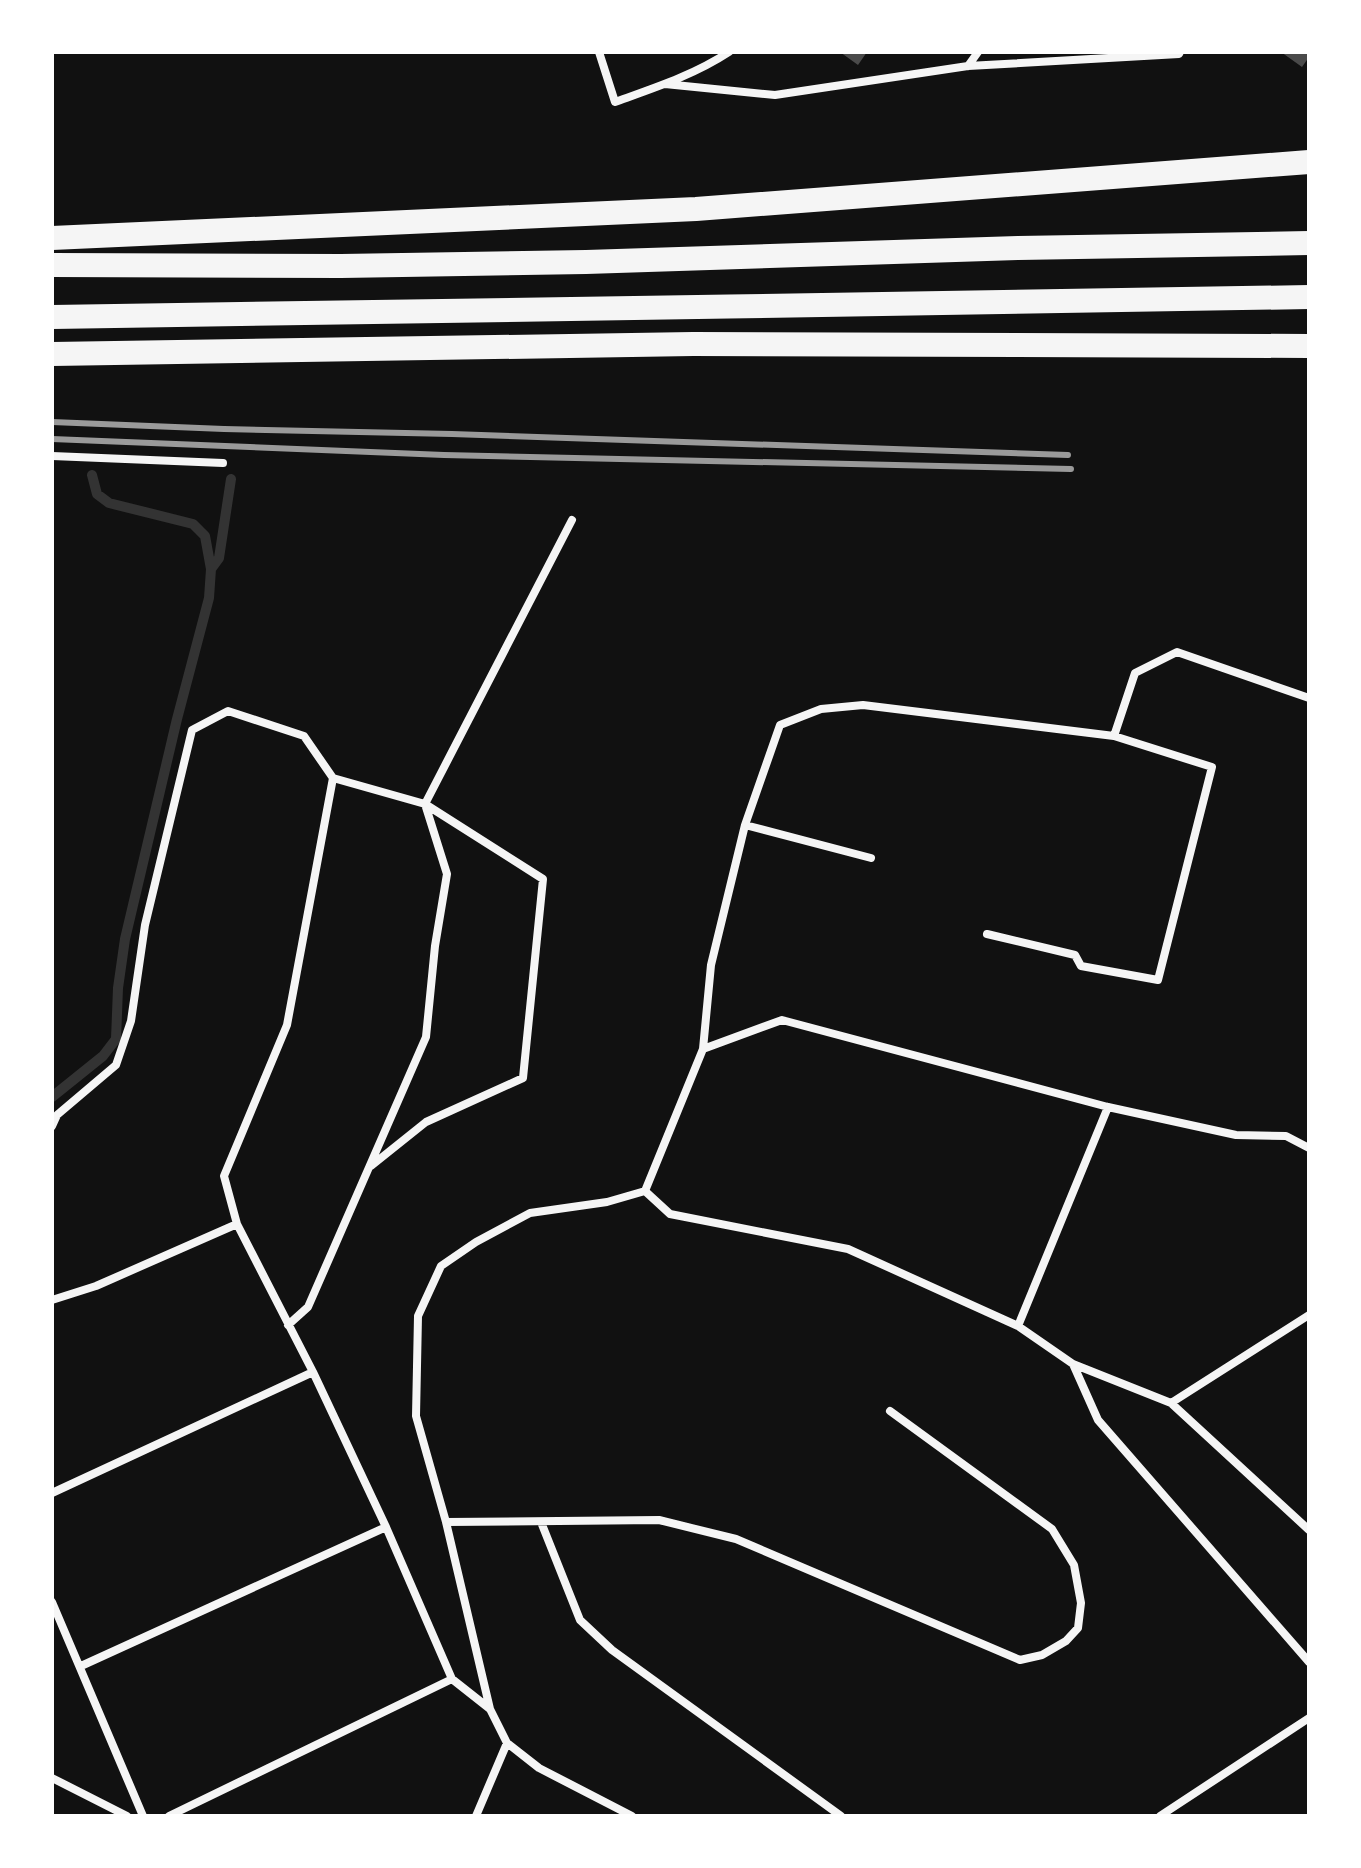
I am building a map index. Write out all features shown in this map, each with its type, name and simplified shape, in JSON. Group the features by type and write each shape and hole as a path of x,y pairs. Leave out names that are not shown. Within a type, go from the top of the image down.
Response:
{"highway":[{"path":"52,238 696,209 1309,162"},
{"path":"52,265 341,266 586,262 1018,248 1309,243"},
{"path":"52,317 1309,297"},
{"path":"52,354 693,344 1309,346"}],"street":[{"path":"599,52 615,102 665,84 729,52"},
{"path":"968,66 978,52"},
{"path":"665,84 775,95 968,66 1180,52"},
{"path":"52,456 223,463"},
{"path":"288,1325 308,1307 426,1037 435,946 447,874 425,804 572,520"},
{"path":"1114,736 1135,673 1177,652 1309,698"},
{"path":"645,1191 703,1049 711,965 745,825 780,725 821,709 863,705 1114,736 1212,767 1158,980 1081,966 1075,955 987,934"},
{"path":"52,1126 57,1115 116,1065 131,1021 145,925 192,730 228,711 304,736 333,778 425,804 543,879 523,1078 426,1122 368,1168"},
{"path":"333,778 287,1025 224,1176 237,1224 313,1372 386,1527 452,1679 490,1709"},
{"path":"745,825 871,858"},
{"path":"703,1049 782,1020 1108,1107 1236,1135 1286,1136 1309,1148"},
{"path":"1018,1326 1108,1107"},
{"path":"645,1191 670,1214 848,1249 1018,1326 1073,1364 1171,1403 1309,1530"},
{"path":"632,1816 539,1768 507,1743 490,1709 446,1522 416,1416 418,1316 441,1266 476,1242 530,1213 607,1202 645,1191"},
{"path":"52,1300 96,1286 237,1224"},
{"path":"1171,1403 1309,1315"},
{"path":"1073,1364 1098,1420 1309,1662"},
{"path":"52,1493 313,1372"},
{"path":"446,1522 659,1520 736,1539 1020,1660 1042,1655 1066,1641 1078,1628 1081,1603 1074,1565 1052,1529 890,1411"},
{"path":"541,1522 580,1620 612,1650 841,1816"},
{"path":"81,1666 386,1527"},
{"path":"52,1602 143,1816"},
{"path":"169,1816 452,1679"},
{"path":"1160,1816 1309,1718"},
{"path":"476,1816 507,1743"},
{"path":"52,1778 127,1816"}],"building":[{"path":"840,52 867,52 858,65"},
{"path":"1281,52 1309,52 1309,57 1302,67"}],"waterway":[{"path":"52,1097 103,1056 116,1039 118,988 125,939 209,598 211,569 205,536 193,524 109,503 97,494 92,475"},
{"path":"211,569 219,558 231,479"}],"railway":[{"path":"52,422 1068,455"},
{"path":"52,439 444,455 1071,469"}]}
